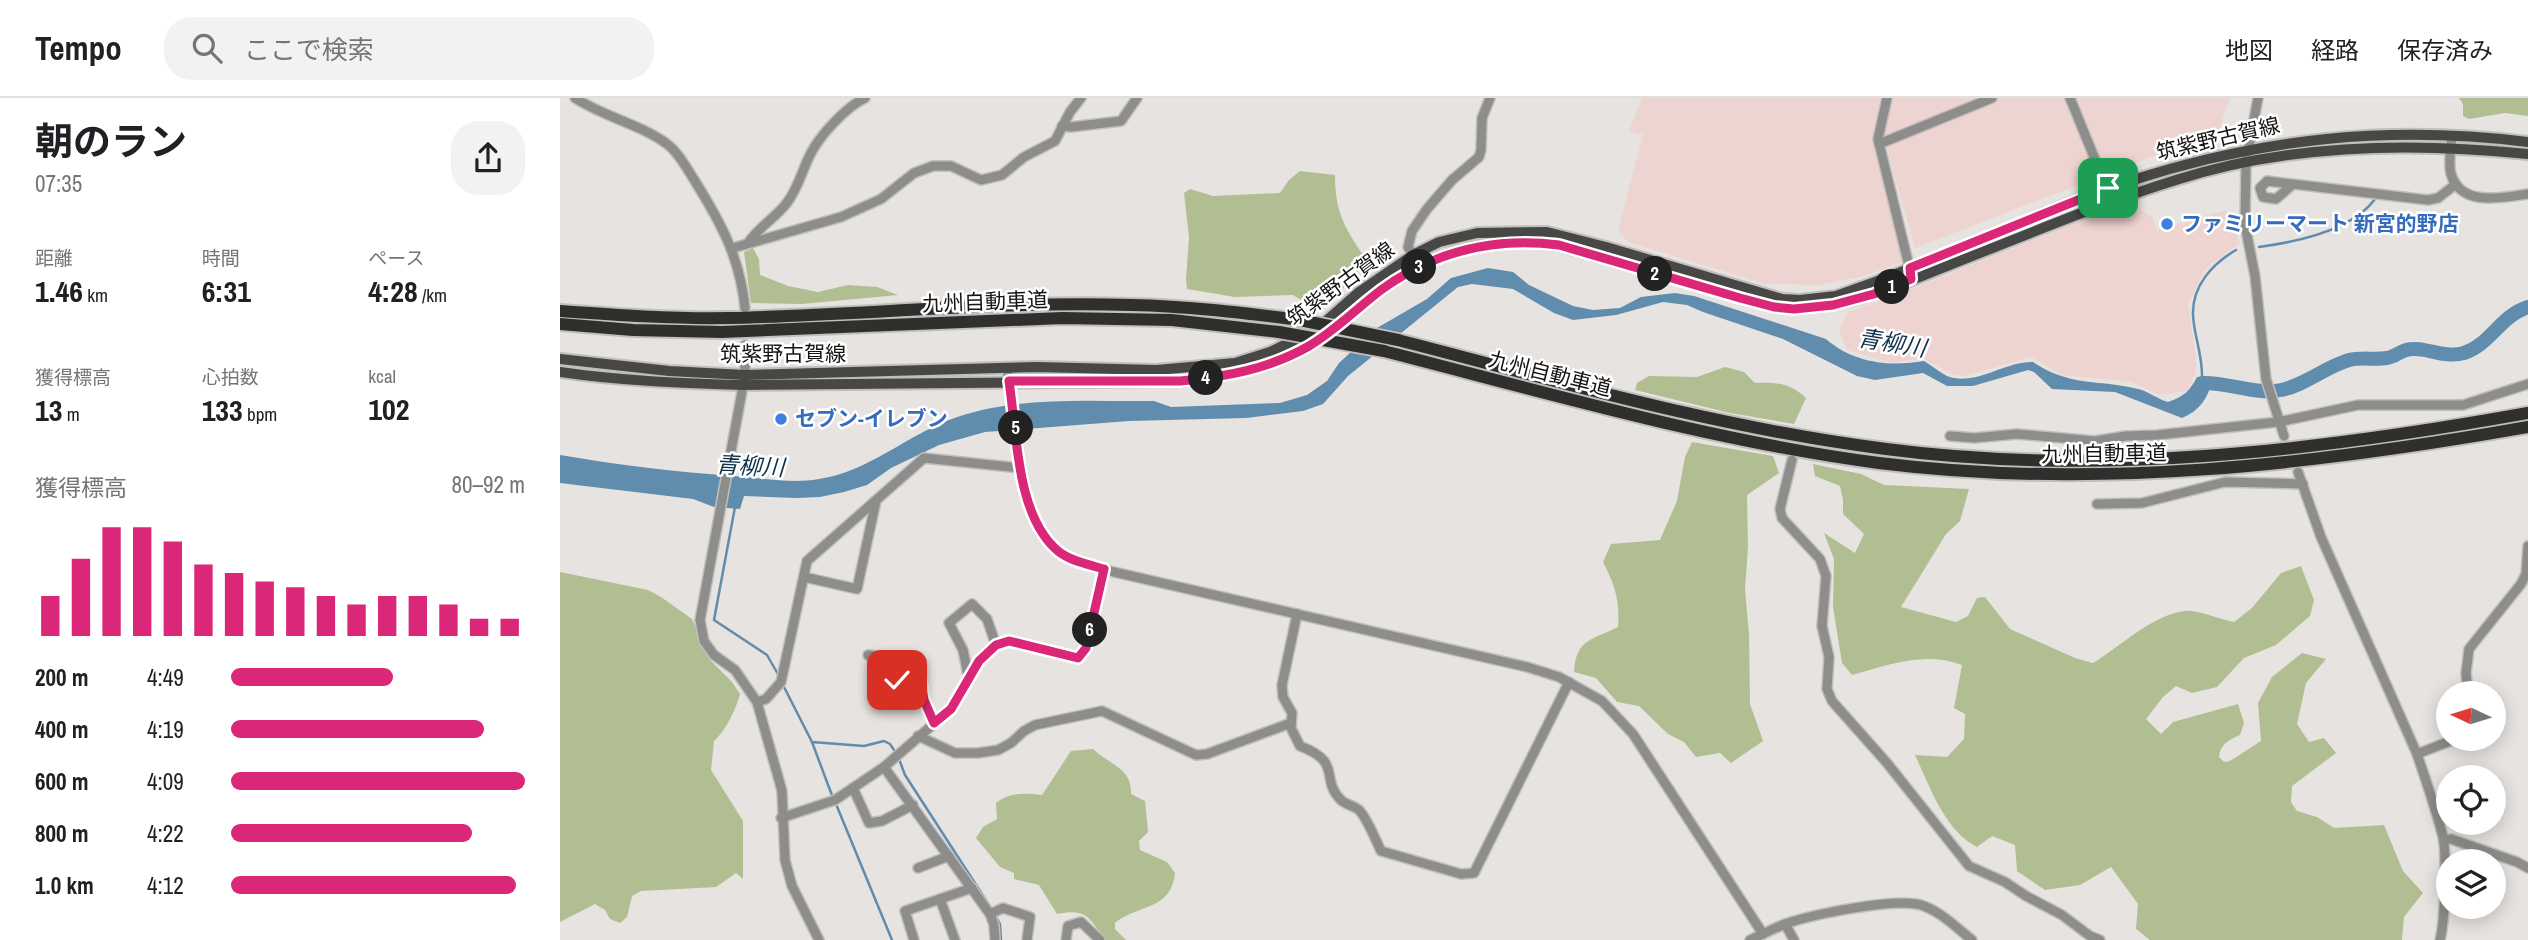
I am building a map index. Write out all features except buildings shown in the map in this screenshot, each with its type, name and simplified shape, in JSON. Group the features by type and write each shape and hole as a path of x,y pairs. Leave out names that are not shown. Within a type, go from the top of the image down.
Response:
{"highway":[{"name":"九州自動車道","path":"560,310 635,316 728,318 999,306 1130,304 1187,307 1300,320 1398,340 1626,399 1786,434 1888,450 1954,456 2125,460 2298,448 2528,414"},
{"name":"九州自動車道","path":"560,324 633,330 722,332 1062,318 1172,320 1279,331 1384,351 1718,436 1783,448 1881,463 2035,474 2125,474 2282,464 2391,450 2528,427"}],"main road":[{"name":"筑紫野古賀線","path":"560,359 744,380 1180,381 1268,365 1292,355 1330,333 1379,292 1422,265 1478,246 1508,242 1559,245 1740,298 1794,309 1833,305 1874,294 1911,274 2108,188 2316,138 2452,136 2528,142"},
{"name":"筑紫野古賀線","path":"560,372 675,383 1007,368 1179,369 1252,359 1294,342 1318,329 1359,292 1413,255 1459,236 1503,231 1547,232 1606,247 1760,295 1800,300 1836,296 1911,274 2246,156 2315,150 2451,149 2528,154"}],"street":[{"path":"575,98 668,144 683,162 733,248 739,267 745,308"},
{"path":"748,243 760,227 786,204 811,153 826,130 850,108 866,98"},
{"path":"733,248 841,218 881,199 914,173 933,166 951,166 981,180 1002,175 1024,157 1055,141 1081,98"},
{"path":"1062,126 1121,121 1137,98"},
{"path":"1413,255 1408,247 1412,231 1452,180 1479,157 1482,118 1490,98"},
{"path":"1887,98 1879,145 1911,274"},
{"path":"1879,145 1992,98"},
{"path":"2070,98 2112,201"},
{"path":"2258,98 2246,156 2245,225 2255,276 2266,379 2284,436"},
{"path":"2452,136 2450,172 2456,184 2470,195 2483,198 2528,194"},
{"path":"2292,184 2428,200 2438,198 2456,184"},
{"path":"746,345 744,380 700,620 704,640 714,655 735,670 757,702 782,791 781,818 785,860 792,886 819,940"},
{"path":"1007,368 1021,468 1030,510 1041,533 1060,553 1104,569 1527,667 1569,682 1602,701 1633,734 1763,934"},
{"path":"1950,436 1974,438 2017,434 2095,442 2126,436 2278,422 2358,405 2463,405 2528,384"},
{"path":"757,702 766,699 781,681 807,561 923,458 1021,468"},
{"path":"1792,460 1780,509 1782,518 1820,559 1826,576 1822,626 1829,657 1827,690 1832,701 1887,763 1969,866 2005,882 2100,940"},
{"path":"2298,472 2321,537 2417,754 2444,840 2440,940"},
{"path":"2097,504 2142,503 2225,482 2303,484"},
{"path":"804,577 857,589 876,500"},
{"path":"2467,681 2469,649 2521,584 2526,574 2528,546"},
{"path":"781,818 835,800 884,766 951,709 979,661 996,645 1009,641 1078,658 1086,648 1104,569"},
{"path":"970,680 962,650 949,623 972,604 987,619 996,645"},
{"path":"1297,614 1282,685 1283,697 1292,713 1291,728 1300,746 1317,752 1329,767 1332,785 1341,800 1360,810 1381,852 1461,874 1474,873 1569,682"},
{"path":"874,682 872,655 918,663 924,700 934,723"},
{"path":"897,680 898,660"},
{"path":"918,736 955,753 978,753 998,750 1035,725 1102,711 1196,755 1207,754 1291,723"},
{"path":"2417,754 2436,747"},
{"path":"884,766 990,914 995,940"},
{"path":"853,788 869,823 882,821 912,805"},
{"path":"2444,840 2451,839 2528,868"},
{"path":"918,868 948,856"},
{"path":"914,940 905,911 972,888"},
{"path":"940,899 955,940"},
{"path":"1750,940 1785,924 1861,907 1900,903 1921,904 1938,913 1972,940"},
{"path":"990,914 1003,908 1030,917 1027,940"},
{"path":"1066,940 1068,926 1081,922 1100,940"},
{"path":"1785,924 1794,940"}],"shaded area":[{"path":"1642,98 1883,98 1875,140 1903,262 1864,276 1820,285 1766,284 1628,242 1618,231 1643,135 1629,131"},
{"path":"1891,98 2230,98 2213,146 2156,155 1915,248 1883,135"},
{"path":"2131,200 2153,217 2157,230 2227,210 2240,243 2205,269 2188,304 2196,372 2187,391 2159,395 2132,382 2062,375 2031,357 1965,376 1952,374 1922,358 1892,363 1847,350 1839,330 1848,312 1897,295"}],"green space":[{"path":"2459,98 2528,98 2528,116 2505,113 2469,119 2463,116 2463,104"},
{"path":"1300,171 1335,175 1342,220 1365,258 1350,282 1336,294 1309,305 1293,295 1235,297 1187,289 1189,237 1184,193 1190,189 1213,196 1280,193"},
{"path":"753,248 759,259 760,275 788,286 818,292 848,285 877,287 898,295 802,304 751,303 744,252"},
{"path":"1725,367 1744,372 1755,383 1782,384 1800,393 1806,398 1794,424 1730,413 1635,390 1637,383 1649,376 1697,377"},
{"path":"1692,442 1773,456 1779,473 1747,495 1745,590 1750,704 1763,741 1731,763 1720,753 1696,757 1684,742 1668,734 1639,706 1617,702 1596,678 1574,672 1575,661 1582,646 1618,627 1616,593 1603,562 1611,544 1660,540 1677,501 1685,457"},
{"path":"1813,464 1861,474 1884,485 1969,489 1960,521 1946,534 1901,607 1956,622 1968,616 1977,598 1985,597 2010,629 2075,658 2093,663 2149,625 2173,614 2196,612 2234,622 2252,608 2281,573 2301,566 2314,600 2310,616 2276,645 2244,658 2217,687 2192,693 2176,686 2163,697 2146,719 2161,734 2173,722 2238,704 2244,723 2240,735 2223,746 2219,757 2224,762 2230,761 2261,741 2258,703 2272,677 2302,653 2326,659 2306,683 2297,724 2309,742 2324,738 2336,753 2292,786 2291,802 2297,811 2317,817 2334,828 2384,825 2403,871 2423,893 2404,917 2402,940 2150,940 2136,929 2138,904 2111,867 2080,885 2045,890 2017,871 2015,845 1992,836 1977,847 1966,840 1947,819 1915,755 1947,757 1964,739 1965,714 1954,708 1962,665 1920,659 1852,675 1842,663 1833,607 1834,559 1824,533 1855,553 1864,534 1843,514 1840,486 1815,476"},
{"path":"560,572 648,590 661,597 692,619 710,660 740,694 730,720 714,741 711,770 743,821 743,879 736,873 716,887 641,891 632,896 627,917 620,923 610,919 605,910 595,904 560,922"},
{"path":"1093,749 1124,773 1128,778 1131,794 1145,801 1148,832 1139,841 1140,850 1167,862 1175,873 1172,885 1160,901 1115,923 1115,929 1126,940 1106,940 1091,921 1081,914 1057,914 1039,885 1014,879 1014,873 1000,867 976,838 983,827 997,819 996,803 1018,794 1042,795 1071,751"}],"water":[{"path":"1488,268 1513,272 1529,285 1573,306 1593,310 1620,308 1641,297 1675,293 1694,296 1826,339 1860,358 1885,363 1924,361 1947,376 1958,379 2033,362 2046,370 2072,379 2138,389 2168,402 2185,393 2197,377 2212,379 2202,403 2182,418 2115,392 2052,389 2034,372 2028,370 1973,386 1947,386 1923,373 1875,380 1857,376 1783,339 1687,305 1663,302 1616,315 1573,320 1554,313 1513,289 1472,284 1458,287 1348,376 1323,404 1303,411 1246,418 1129,421 985,432 939,445 891,468 867,485 820,497 744,496 740,509 714,507 693,499 560,483 560,455 625,465 787,481 819,479 870,462 949,420 974,412 1024,403 1154,401 1171,407 1280,403 1307,395 1327,381 1339,363 1377,328 1427,299 1451,278"}],"waterway":[{"path":"2259,247 2306,238 2338,227 2365,210 2375,199"},
{"path":"2202,379 2193,315 2196,295 2212,269 2236,250"},
{"name":"青柳川","path":"2200,391 2202,383 2262,391 2281,390 2349,360 2387,358 2413,349 2448,354 2464,353 2481,343 2518,311 2528,307"},
{"path":"735,507 714,620 767,655 779,676"},
{"path":"783,685 812,742 864,746 884,741 890,744 896,753"},
{"path":"812,742 833,798"},
{"path":"899,759 905,775 991,908"},
{"path":"836,804 892,940"},
{"path":"994,913 1000,924 1001,940"}],"place":[{"name":"ファミリーマート 新宮的野店","path":"2167,224"},
{"name":"セブン-イレブン","path":"781,419"}],"route":[{"path":"897,680 898,660 918,663 924,700 934,723 951,709 979,661 996,645 1009,641 1078,658 1086,648 1104,569 1060,553 1041,533 1030,510 1021,468 1009,381 1180,381 1209,378 1268,365 1292,355 1330,333 1379,292 1422,265 1478,246 1508,242 1559,245 1774,307 1818,308 1874,294 1911,279 1910,268 2108,188"}]}
